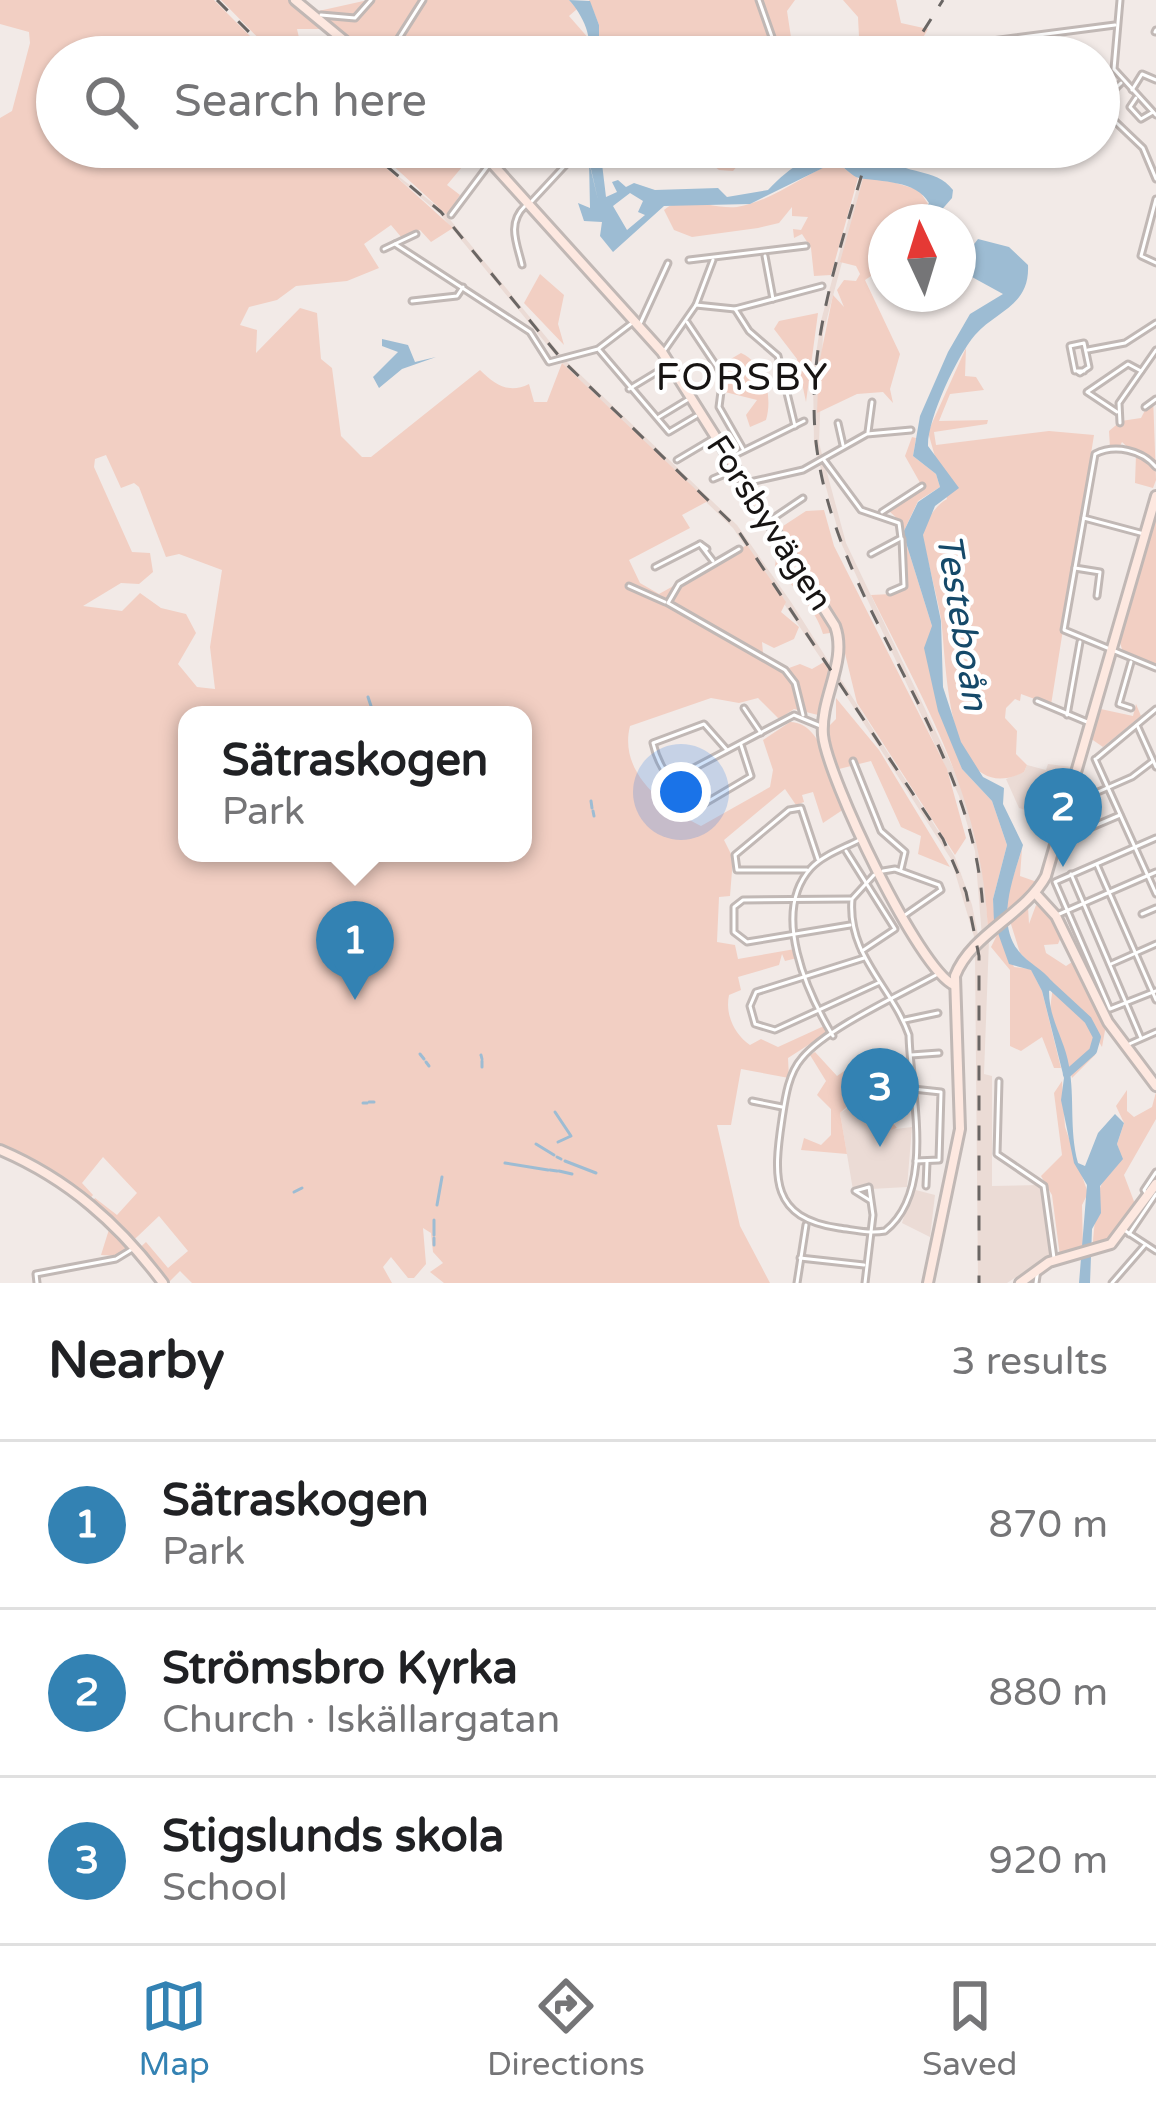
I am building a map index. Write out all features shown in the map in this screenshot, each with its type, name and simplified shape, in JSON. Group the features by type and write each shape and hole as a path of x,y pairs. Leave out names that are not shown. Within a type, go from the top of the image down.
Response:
{"street":[{"path":"295,0 337,36"},
{"path":"315,19 331,14 356,18 371,0"},
{"path":"400,36 423,0"},
{"path":"759,0 772,36"},
{"path":"1114,36 1120,0"},
{"path":"1030,36 1115,25"},
{"path":"1132,92 1142,74 1156,80"},
{"path":"1120,78 1155,114 1141,119 1130,107 1137,97"},
{"path":"1120,126 1143,148 1156,179"},
{"path":"451,215 486,168"},
{"name":"Forsbyvägen","path":"498,168 662,352 837,631 824,728 833,772 861,839 936,975"},
{"path":"520,257 514,220 562,168"},
{"path":"1156,199 1141,256 1156,262"},
{"path":"384,249 416,234"},
{"path":"395,244 530,332 549,362 556,364 598,349 637,323 668,263"},
{"path":"689,260 806,246"},
{"path":"765,254 774,302"},
{"path":"662,352 696,305 713,259"},
{"path":"412,301 457,296 464,286"},
{"path":"696,305 735,309 822,286"},
{"path":"735,309 749,331 778,356 795,425"},
{"path":"686,322 724,376 718,407 743,449"},
{"path":"1088,350 1125,344 1156,322"},
{"path":"1075,371 1071,345 1086,343 1090,364 1084,371"},
{"path":"598,349 669,432 700,414"},
{"path":"1117,412 1155,354"},
{"path":"1120,423 1117,412 1086,391 1128,364 1141,371"},
{"path":"629,389 657,372"},
{"path":"658,418 691,398"},
{"path":"1144,407 1156,398"},
{"path":"867,434 872,402"},
{"path":"731,457 805,421"},
{"path":"838,423 844,447"},
{"path":"748,483 824,460 867,434 911,430"},
{"path":"677,460 715,437"},
{"path":"1156,467 1147,455 1097,452 1064,632 1156,668"},
{"path":"824,460 861,510 897,520 904,586 890,592"},
{"path":"712,478 739,468"},
{"path":"880,513 922,486"},
{"path":"928,1283 961,1129 954,985 961,963 1035,893 1049,867 1156,496"},
{"path":"768,522 803,498"},
{"path":"1082,518 1144,534"},
{"path":"871,554 901,538"},
{"path":"656,567 700,544 714,562"},
{"path":"668,603 680,584 739,549"},
{"path":"1073,568 1100,572 1097,596"},
{"path":"628,586 668,603 785,670 798,690 803,715"},
{"path":"1067,715 1080,640"},
{"path":"1119,704 1132,660"},
{"path":"1108,700 1131,708"},
{"path":"1037,701 1089,723"},
{"path":"744,708 762,734"},
{"path":"1095,759 1156,709"},
{"path":"672,780 789,717 803,715 824,728"},
{"path":"727,750 704,724 658,738 653,746 659,764 684,795 707,803 751,776 741,745"},
{"path":"1075,802 1155,764 1137,724"},
{"path":"1079,755 1095,759 1156,895"},
{"path":"853,761 881,831 904,850 900,871"},
{"path":"808,870 737,870 735,855 789,810 801,808 818,861"},
{"path":"1087,829 1121,814"},
{"path":"1154,992 1112,1010 1055,883 1156,838"},
{"path":"833,1036 802,977 797,901 808,870 861,839"},
{"path":"844,848 864,882 875,891 895,931 863,955 755,992 750,1006 755,1024 770,1031 880,982"},
{"path":"1096,863 1156,1000"},
{"path":"903,916 941,890 900,871 879,873 864,882 852,899 852,924 863,955 880,982 891,1001 903,1020 910,1055 916,1161 891,1228 872,1233 806,1223 788,1206 778,1177 784,1108 797,1064 833,1036 891,1001 936,975 954,985"},
{"path":"1056,916 1156,872"},
{"path":"1071,873 1141,1038"},
{"path":"1035,893 1056,916 1125,1045 1156,1086"},
{"path":"852,899 748,899 733,911 734,932 743,941 852,924"},
{"path":"1142,914 1156,908"},
{"path":"1110,965 1156,944"},
{"path":"903,1020 938,1013"},
{"path":"1125,1045 1156,1032"},
{"path":"910,1055 939,1053"},
{"path":"999,1081 997,1154 1045,1186 1055,1260"},
{"path":"911,1089 941,1092 939,1158 916,1161"},
{"path":"752,1101 784,1108"},
{"path":"1,1153 82,1196 136,1247 163,1283"},
{"path":"926,1186 927,1161"},
{"path":"1152,1195 1144,1190 1156,1172"},
{"path":"1020,1283 1038,1268 1101,1248 1127,1232 1156,1184"},
{"path":"866,1283 872,1201"},
{"path":"797,1283 806,1223"},
{"path":"1127,1232 1156,1251"},
{"path":"1112,1283 1145,1245"},
{"path":"39,1283 34,1276 116,1259 136,1247"},
{"path":"800,1258 868,1266"},
{"path":"1036,1283 1041,1275 1038,1268"}],"shaded area":[{"path":"0,0 214,0 250,36 36,36 36,168 386,168 453,228 431,242 420,230 402,238 391,225 364,244 379,268 347,281 296,286 277,300 249,307 240,325 257,330 256,353 300,308 317,313 321,359 332,368 341,436 362,457 371,457 480,370 503,386 529,384 534,402 547,402 562,363 708,501 682,515 690,528 629,560 640,583 659,594 747,545 786,602 781,612 799,627 794,639 774,648 762,642 763,653 789,668 800,664 812,669 824,662 831,674 822,716 794,709 779,719 758,698 739,703 711,698 630,726 628,743 631,759 648,787 673,810 701,826 770,787 773,770 763,740 790,722 802,725 819,742 844,809 823,823 813,792 802,795 804,802 796,805 785,789 724,840 733,858 730,896 719,897 717,942 735,945 738,959 795,949 797,958 785,961 782,954 779,965 738,977 741,990 729,995 728,1002 735,1029 750,1045 761,1039 778,1047 824,1026 827,1033 788,1058 789,1078 741,1069 731,1125 717,1125 740,1226 770,1283 444,1283 430,1272 443,1263 433,1252 431,1233 423,1228 426,1264 414,1278 408,1278 391,1257 383,1267 392,1283 192,1283 180,1271 168,1283 156,1283 134,1253 146,1242 168,1268 188,1251 159,1216 117,1256 101,1255 111,1223 90,1205 95,1198 117,1215 137,1193 103,1157 82,1183 93,1195 87,1202 0,1150 0,118 12,111 29,32 0,24","holes":["106,455 121,488 134,483 139,487 166,557 179,554 222,570 210,647 215,689 197,687 178,664 196,633 186,614 161,608 140,593 122,611 83,606 121,583 139,584 153,572 150,553 132,552 94,467 95,459"]},
{"path":"221,0 288,0 320,29 297,29 299,36 256,36"},
{"path":"368,0 569,0 577,9 569,16 586,36 342,36 314,12"},
{"path":"589,0 795,0 787,11 791,36 599,36"},
{"path":"843,0 896,0 901,23 928,29 924,36 859,36 858,17"},
{"path":"386,168 443,211 565,360 737,525 791,602 834,670 832,675 733,528 562,363 440,214"},
{"path":"396,168 461,168 447,185 460,195 447,215"},
{"path":"824,168 844,168 858,178 831,275 814,276 811,248 802,234 794,238 793,229 801,230 808,217 792,216 792,207 779,223 692,237 674,230 664,210 680,203 737,207 775,194"},
{"path":"862,168 867,168 823,333 819,443 846,543 967,797 985,880 988,932 982,937 975,851 959,796 842,545 814,444 813,374 821,321"},
{"path":"876,177 919,190 928,204 868,204 868,312 880,312 900,354 890,389 893,403 883,392 857,394 817,413 819,364 833,295 844,307 837,290 844,280 856,281 860,274 856,266 840,262 863,179"},
{"path":"540,274 564,295 558,324 564,345 524,303"},
{"path":"818,313 806,402 797,359 774,329 779,321"},
{"path":"966,348 965,376 976,377 984,390 950,394 939,421 988,420 987,424 934,432 936,445 1049,431 1094,435 1051,705 1021,694 1020,701 1015,699 1006,708 1005,718 1017,731 1016,754 1027,765 1024,772 998,778 979,771 965,753 955,727 941,618 923,536 931,514 947,499 928,432"},
{"path":"741,353 756,365 767,391 766,420 750,427 746,415 757,400 725,392 724,363"},
{"path":"1153,395 1153,488 1135,483 1136,455 1122,442 1119,448 1110,447 1109,431 1121,421 1141,418"},
{"path":"912,437 916,438 913,456 936,474 940,487 918,501 903,533 932,626 936,698 962,769 992,801 1007,845 993,899 995,925 988,932 984,885 964,798 932,717 871,595 891,594 907,586 901,522 889,511 923,488 905,456"},
{"path":"824,510 834,546 947,769 966,838 955,855 857,703 839,629 777,530 806,511"},
{"path":"1156,517 1156,664 1123,653 1119,639"},
{"path":"783,556 831,624 830,633 823,634 809,607 775,567 776,558"},
{"path":"838,675 955,857 972,905 976,943 951,859 836,680"},
{"path":"836,698 879,750 950,867 918,854 921,836 901,827 871,761 835,770 828,727 836,719"},
{"path":"1136,704 1141,716 1103,747 1087,736 1096,708 1133,716"},
{"path":"1048,764 1072,767 1058,820 1019,808 1006,779 1024,772 1027,765 1046,770"},
{"path":"1022,849 1020,876 1037,882 1008,913 1006,899"},
{"path":"1036,905 1046,910 1061,937 1058,944 1044,945 1046,953 1066,966 1075,960 1106,1025 1102,1047 1096,1037 1090,1049 1095,1055 1072,1078 1050,1010 1053,985 1020,953 1010,921 1028,907 1029,924"},
{"path":"998,933 1014,967 1031,969 1042,991 1061,1068 1054,1068 1042,1037 1021,1051 1010,1046 1010,970 991,947"},
{"path":"989,940 984,1074 992,1076 992,1186 1040,1185 1050,1255 1007,1283 978,1283 975,954"},
{"path":"815,1052 837,1076 866,1056 876,1056 882,1064 881,1109 897,1128 886,1131 883,1123 860,1115 858,1105 850,1104 840,1113 847,1154 801,1150 804,1138 821,1145 831,1135 831,1109 817,1095 826,1081 810,1055"},
{"path":"1062,1081 1065,1127 1088,1193 1082,1205 1083,1250 1060,1256 1052,1195 1041,1176 1062,1155 1054,1093"},
{"path":"1127,1090 1127,1111 1134,1117 1152,1107 1156,1092 1156,1119 1124,1175 1135,1204 1116,1234 1093,1248 1100,1188 1120,1158 1117,1144 1124,1123 1116,1106"},
{"path":"854,1104 896,1129 912,1127 907,1187 853,1190 840,1113"},
{"path":"912,1189 935,1195 930,1237 902,1223"}],"water":[{"path":"569,0 590,1 599,36 588,36"},
{"path":"589,168 598,200 591,168 603,168 606,197 617,192 612,182 618,180 626,187 634,183 655,190 718,188 727,197 768,190 794,168 823,168 750,204 664,206 613,252 600,236 602,222 584,221 578,203 590,208","holes":["630,193 643,201 638,212 645,215 627,230 613,206"]},
{"path":"843,168 908,168 946,183 953,190 952,198 947,204 928,204 916,190 859,178"},
{"path":"976,242 1009,247 1028,265 1027,279 1018,299 975,335 938,405 928,446 959,488 935,506 923,535 941,621 943,687 961,742 983,777 1004,788 1003,804 1023,845 1008,901 1009,930 1022,955 1056,987 1049,991 1050,1001 1069,1066 1078,1163 1085,1166 1098,1133 1115,1114 1124,1123 1117,1144 1123,1159 1100,1186 1101,1213 1092,1229 1090,1283 1079,1283 1087,1185 1074,1163 1061,1100 1064,1078 1042,991 1031,970 1009,964 994,922 993,899 1007,845 992,801 962,769 938,711 924,648 932,626 903,533 918,502 940,487 936,474 913,456 920,416 970,314 1003,294 976,279"},
{"path":"382,339 408,345 415,362 436,357 402,369 379,388 373,377 398,352 382,346"}],"waterway":[{"path":"368,697 371,706"},
{"path":"591,801 592,808"},
{"path":"593,811 594,816"},
{"name":"Testeboån","path":"1049,984 1088,1020 1097,1037 1093,1051 1067,1074"},
{"path":"420,1054 424,1059"},
{"path":"481,1055 482,1059"},
{"path":"482,1061 482,1067"},
{"path":"426,1062 429,1066"},
{"path":"369,1102 374,1102"},
{"path":"555,1112 571,1136 558,1142"},
{"path":"536,1144 554,1155"},
{"path":"557,1157 561,1159"},
{"path":"565,1161 596,1173"},
{"path":"505,1163 548,1170"},
{"path":"550,1170 557,1171"},
{"path":"559,1171 572,1174"},
{"path":"437,1205 442,1177"},
{"path":"294,1192 302,1188"},
{"path":"434,1220 434,1235"},
{"path":"434,1238 434,1245"}],"railway":[{"path":"217,0 253,36"},
{"path":"920,36 943,0"},
{"path":"389,168 441,212 563,361 735,526 943,839 966,892 979,956 979,1283"},
{"path":"864,168 821,330 814,405 816,442 828,503 849,561 956,788 974,848 983,911"}],"place":[{"name":"Strömsbro Kyrka","path":"1063,867"},
{"name":"Sätraskogen","path":"355,1000"},
{"name":"Stigslunds skola","path":"880,1147"}],"district":[{"name":"FORSBY","path":"743,377"}]}
